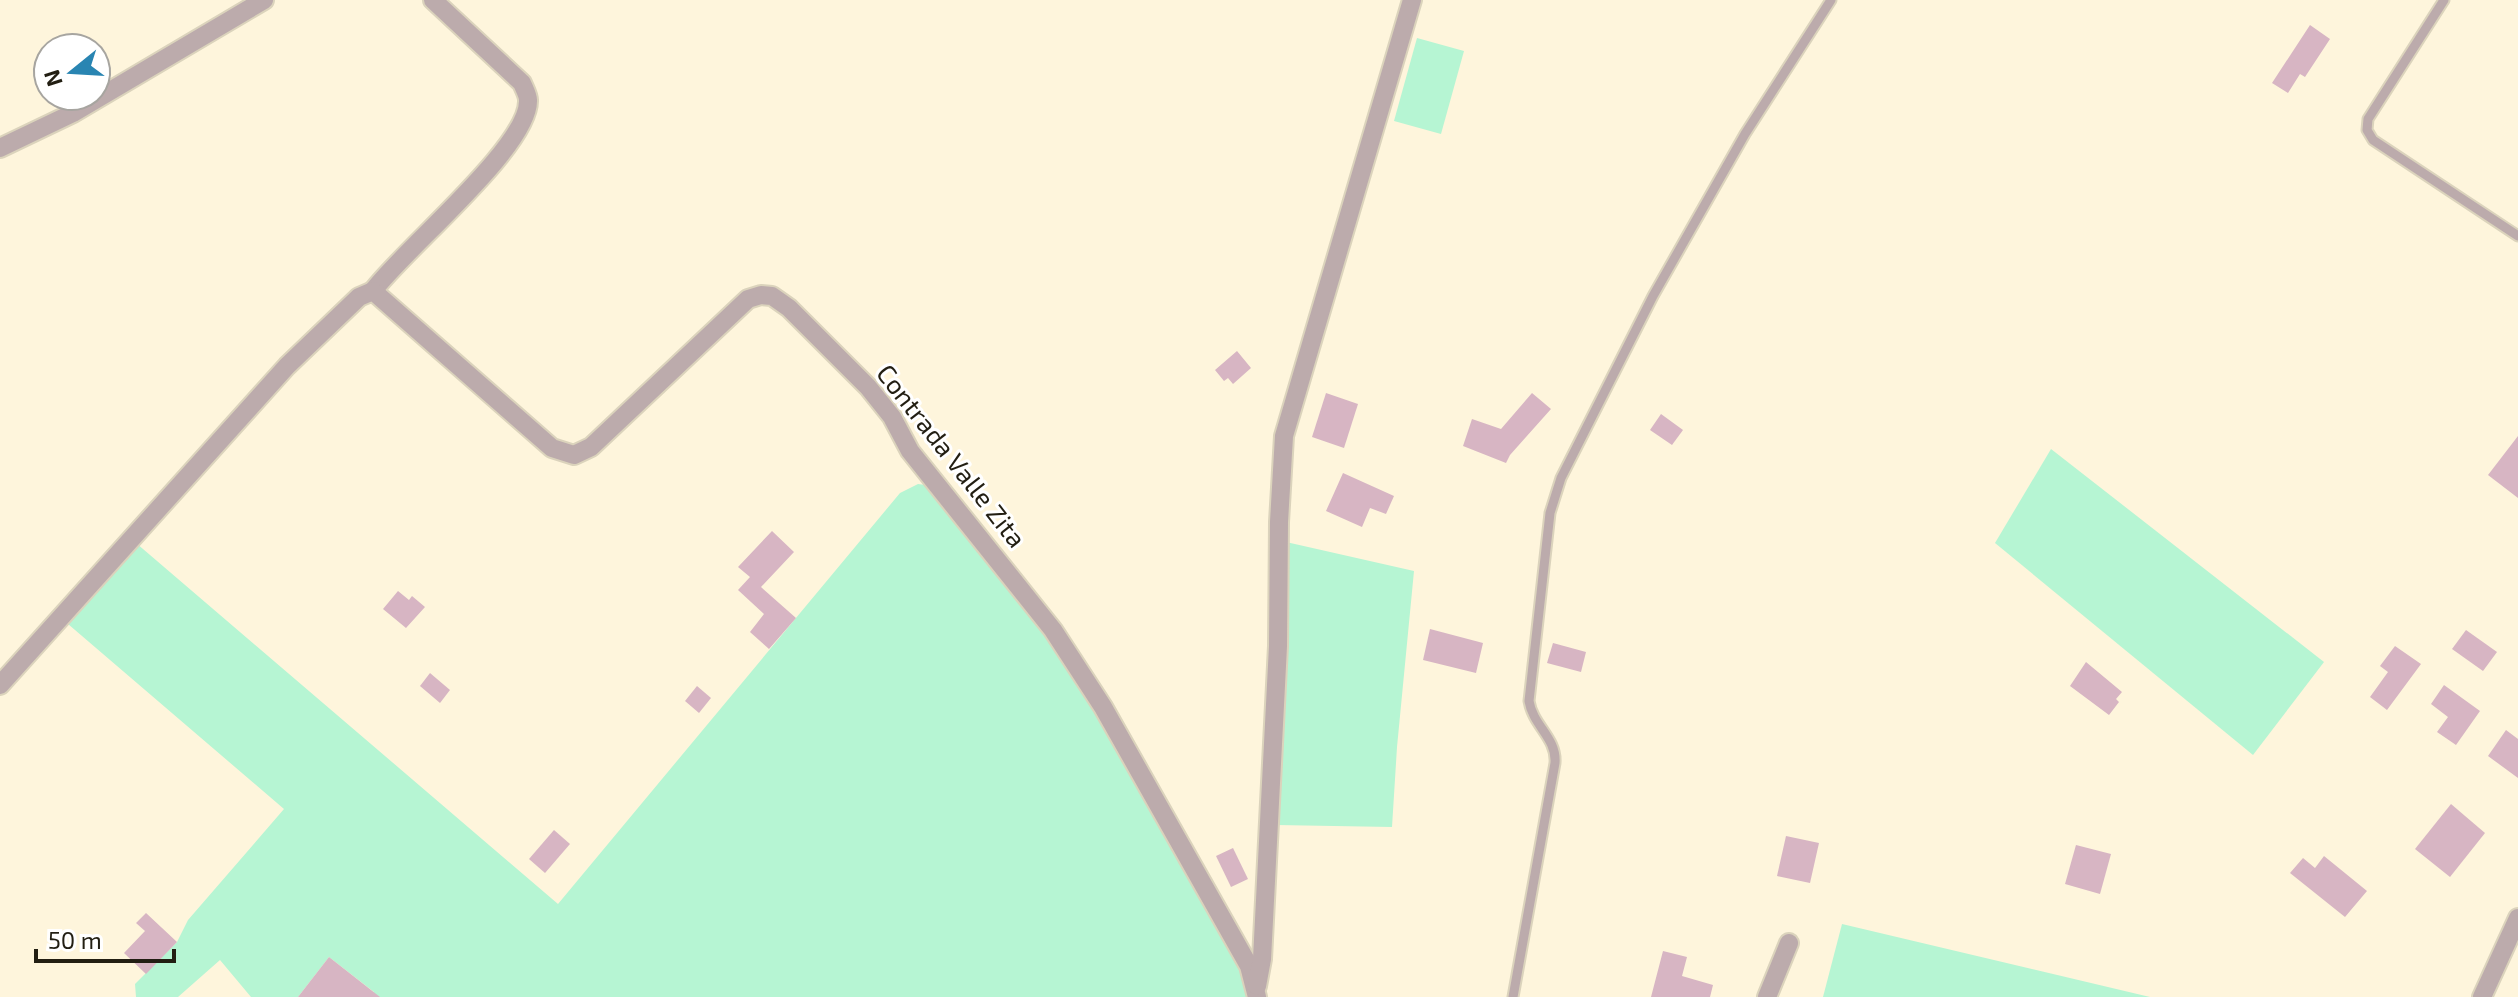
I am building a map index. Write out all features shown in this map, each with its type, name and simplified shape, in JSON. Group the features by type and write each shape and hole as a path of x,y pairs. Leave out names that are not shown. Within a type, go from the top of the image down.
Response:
{"street":[{"path":"0,148 73,113 264,0"},
{"path":"0,685 287,366 359,297 373,291 388,270 478,183 513,136 524,118 528,100 522,83 433,0"},
{"name":"Contrada Valle Zita","path":"1257,993 1262,959 1278,646 1279,522 1284,436 1412,0"},
{"name":"Contrada Valle Zita","path":"373,291 552,448 574,455 591,447 748,299 772,296 789,308 868,387 892,417 910,451 1053,630 1103,707 1234,939 1249,966 1257,993"},
{"path":"2482,997 2518,918"},
{"path":"1767,997 1789,943"}],"lane":[{"path":"1513,997 1556,753 1552,741 1534,720 1529,701 1550,513 1561,478 1653,296 1745,134 1831,0"},
{"path":"2444,0 2368,119 2367,130 2373,140 2518,236"}],"green space":[{"path":"1417,38 1464,51 1441,134 1394,121"},
{"path":"2051,449 2324,662 2253,755 1995,543"},
{"path":"918,484 926,485 1048,630 1239,959 1251,997 371,997 374,992 329,957 298,997 251,997 220,960 178,997 136,997 135,984 177,942 188,920 284,809 68,624 136,543 558,904 900,493"},
{"path":"1286,542 1414,571 1392,827 1276,825"},
{"path":"1842,924 2150,997 1823,997"}],"building":[{"path":"2310,25 2330,39 2305,77 2300,74 2288,93 2272,83"},
{"path":"1237,351 1251,368 1233,384 1228,378 1224,381 1215,370"},
{"path":"1326,393 1358,404 1344,448 1312,437"},
{"path":"1532,393 1551,409 1506,463 1463,446 1472,419 1501,429"},
{"path":"1661,414 1683,430 1672,445 1650,430"},
{"path":"2518,436 2518,498 2488,475"},
{"path":"1343,473 1394,496 1386,514 1370,508 1362,527 1326,511"},
{"path":"772,531 794,552 761,587 796,618 769,649 750,632 764,614 738,590 750,577 738,567"},
{"path":"398,591 409,600 412,596 425,607 406,628 383,609"},
{"path":"1430,629 1483,643 1476,673 1423,660"},
{"path":"2466,630 2497,652 2483,671 2452,649"},
{"path":"1553,643 1586,652 1581,672 1547,663"},
{"path":"2395,646 2421,664 2387,710 2370,697 2388,672 2380,666"},
{"path":"2086,662 2122,692 2109,715 2070,686"},
{"path":"430,673 450,690 440,703 420,686"},
{"path":"2444,685 2480,711 2456,745 2437,732 2448,717 2431,704"},
{"path":"697,686 711,698 699,713 685,701"},
{"path":"2506,730 2518,739 2518,778 2488,756"},
{"path":"2451,804 2485,833 2450,877 2415,849"},
{"path":"554,830 570,844 545,873 529,859"},
{"path":"1786,836 1819,843 1810,883 1777,876"},
{"path":"2076,845 2111,854 2100,894 2065,884"},
{"path":"1233,848 1248,879 1231,887 1216,856"},
{"path":"2324,856 2367,891 2345,917 2290,873 2303,858 2315,868"},
{"path":"146,913 177,942 146,974 124,953 145,931 136,923"},
{"path":"1663,951 1687,957 1682,976 1713,985 1710,997 1651,997"},
{"path":"329,957 380,997 298,997"}]}
